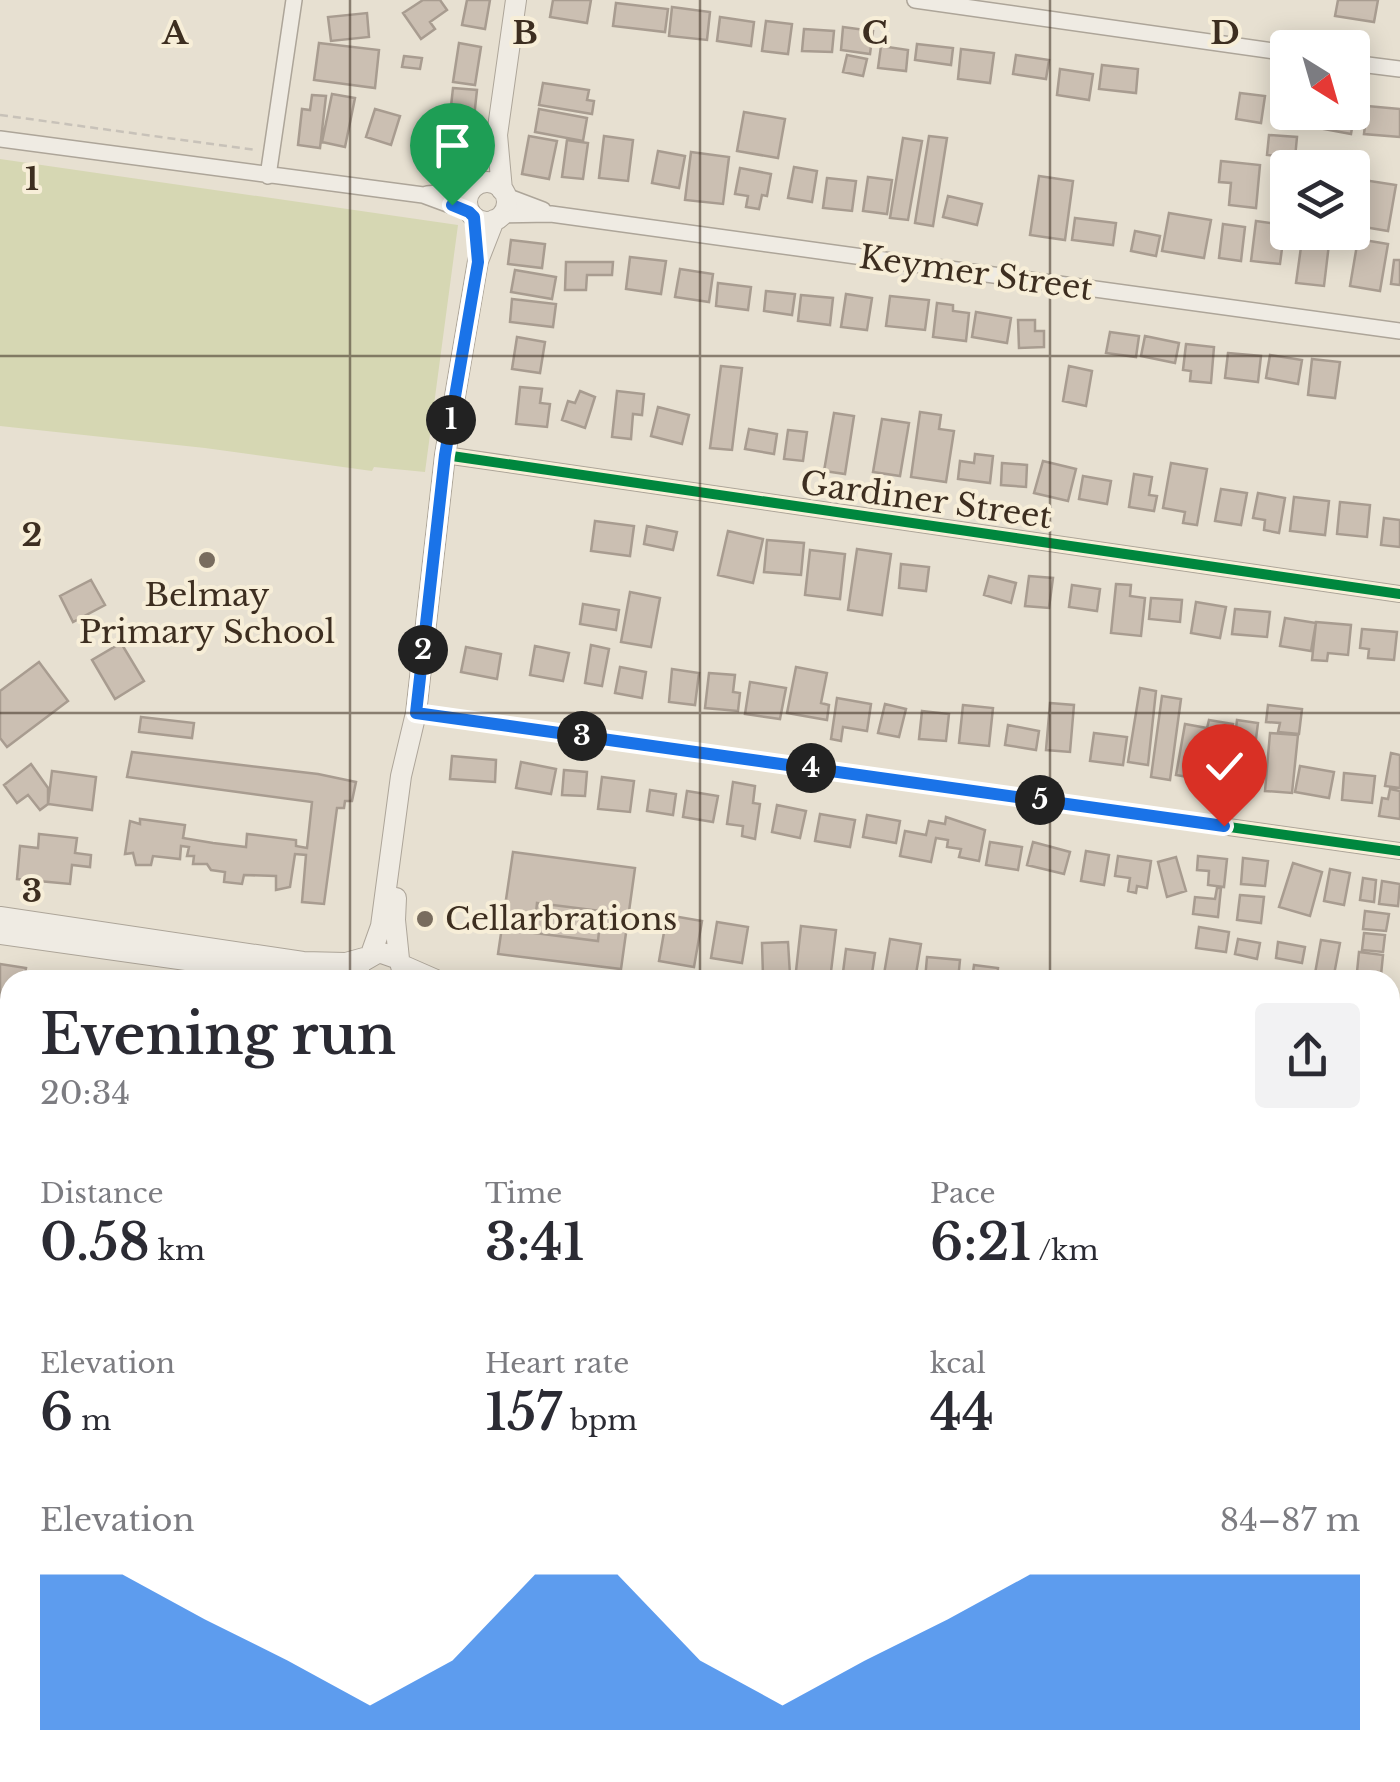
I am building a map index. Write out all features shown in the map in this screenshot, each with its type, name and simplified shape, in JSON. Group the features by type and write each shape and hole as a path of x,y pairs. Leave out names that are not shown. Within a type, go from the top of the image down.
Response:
{"street":[{"path":"268,176 294,0"},
{"path":"403,969 394,911 414,778 415,720 445,455 491,208 516,0"},
{"path":"915,0 1270,50"},
{"path":"1370,66 1400,70"},
{"path":"491,208 467,201 497,135"},
{"name":"Keymer Street","path":"0,139 1400,331"},
{"path":"474,188 489,183 491,208"},
{"name":"Keymer Street","path":"423,195 474,188"},
{"name":"Gardiner Street","path":"445,455 1400,594"},
{"path":"415,720 1400,851"},
{"path":"358,970 380,926 402,776 415,720"},
{"path":"0,917 302,962 346,963 386,952 403,969"},
{"path":"0,934 257,970"}],"path":[{"path":"0,115 272,152"}],"green space":[{"path":"0,159 458,225 425,472 374,467 372,471 0,426"}],"building":[{"path":"423,0 440,0 447,10 430,22 435,29 421,39 403,13"},
{"path":"467,0 490,0 485,29 462,25"},
{"path":"553,0 591,0 587,23 550,17"},
{"path":"1338,0 1378,0 1374,22 1335,16"},
{"path":"616,3 668,9 665,32 613,26"},
{"path":"672,7 710,12 707,40 669,36"},
{"path":"367,13 369,37 331,41 328,17"},
{"path":"720,17 754,22 751,46 717,41"},
{"path":"766,21 792,24 788,54 762,51"},
{"path":"843,27 873,31 870,54 841,50"},
{"path":"804,29 834,31 832,52 802,51"},
{"path":"319,43 379,50 375,88 314,80"},
{"path":"459,43 481,47 475,85 453,82"},
{"path":"917,44 953,48 951,65 915,60"},
{"path":"881,46 908,50 906,71 878,68"},
{"path":"961,49 994,53 990,83 958,79"},
{"path":"847,55 867,59 863,76 843,72"},
{"path":"1016,55 1049,60 1046,79 1013,74"},
{"path":"404,56 422,58 420,69 402,67"},
{"path":"1102,65 1138,69 1136,93 1099,89"},
{"path":"1060,69 1093,74 1089,100 1057,95"},
{"path":"543,83 589,90 587,100 594,101 592,114 539,105"},
{"path":"453,88 477,90 473,127 449,124"},
{"path":"1240,93 1265,96 1261,123 1236,119"},
{"path":"332,94 355,98 345,147 322,142"},
{"path":"312,95 326,96 320,148 298,145 302,109 310,110"},
{"path":"1370,106 1400,109 1400,137 1364,134 1364,130 1370,130"},
{"path":"375,109 400,116 391,145 366,137"},
{"path":"539,109 587,118 583,141 535,132"},
{"path":"744,112 785,119 778,158 737,151"},
{"path":"456,131 461,154 428,162 426,151 418,153 415,140"},
{"path":"1269,135 1297,137 1296,150 1270,150 1267,155"},
{"path":"529,136 557,141 549,179 522,174"},
{"path":"604,136 633,140 628,181 599,178"},
{"path":"929,136 947,138 933,226 915,223"},
{"path":"903,138 922,141 908,220 890,218"},
{"path":"567,140 588,143 583,179 562,177"},
{"path":"658,151 685,156 679,188 652,183"},
{"path":"691,152 729,157 723,204 685,200"},
{"path":"1221,161 1260,165 1256,208 1229,205 1231,183 1219,182"},
{"path":"794,167 817,171 812,202 788,198"},
{"path":"740,168 771,174 767,196 762,195 759,209 746,207 748,196 735,194"},
{"path":"1039,176 1073,181 1065,240 1030,235"},
{"path":"868,177 892,180 887,214 863,211"},
{"path":"827,178 856,181 852,211 823,208"},
{"path":"1370,181 1396,185 1388,231 1370,228"},
{"path":"948,196 982,204 977,225 943,217"},
{"path":"1169,213 1211,220 1204,258 1162,251"},
{"path":"1075,218 1116,223 1113,245 1072,240"},
{"path":"1256,221 1270,223 1270,250 1282,250 1280,264 1251,261"},
{"path":"1223,224 1245,227 1241,261 1219,258"},
{"path":"1135,231 1160,236 1156,256 1131,251"},
{"path":"511,240 545,244 542,268 508,264"},
{"path":"1370,241 1388,244 1380,291 1350,286 1356,250 1370,250"},
{"path":"1301,250 1328,250 1324,286 1296,283"},
{"path":"630,257 666,261 661,294 626,289"},
{"path":"1394,260 1400,260 1400,285 1391,284"},
{"path":"566,262 613,262 612,275 587,275 586,290 565,290"},
{"path":"680,269 713,274 709,302 675,297"},
{"path":"515,270 556,277 552,299 511,292"},
{"path":"718,283 751,287 748,310 716,306"},
{"path":"766,291 795,294 792,315 764,311"},
{"path":"846,294 872,298 867,330 841,327"},
{"path":"801,295 833,298 830,325 798,321"},
{"path":"890,296 929,300 925,330 886,326"},
{"path":"512,299 556,304 553,327 510,322"},
{"path":"937,303 969,313 966,341 933,337"},
{"path":"976,312 1011,318 1007,343 972,337"},
{"path":"1018,320 1035,320 1035,331 1044,331 1044,347 1019,348"},
{"path":"1110,332 1139,336 1136,357 1106,353"},
{"path":"1145,336 1179,343 1175,363 1141,356"},
{"path":"517,337 545,342 540,373 512,369"},
{"path":"1186,344 1214,347 1211,383 1190,381 1191,371 1183,370"},
{"path":"1228,353 1261,356 1258,382 1225,378"},
{"path":"1270,355 1302,360 1298,384 1266,378"},
{"path":"1312,359 1340,362 1335,398 1308,395"},
{"path":"721,366 742,368 732,450 710,448"},
{"path":"1069,366 1092,371 1086,406 1063,401"},
{"path":"520,387 542,389 540,403 550,404 547,427 516,424"},
{"path":"580,391 595,397 585,428 562,420 568,401 575,403"},
{"path":"617,391 644,394 642,415 633,414 631,439 612,437"},
{"path":"658,407 689,415 682,444 651,436"},
{"path":"920,412 941,415 939,429 954,431 946,482 911,477"},
{"path":"834,413 854,416 845,474 824,471"},
{"path":"882,419 909,423 900,476 873,472"},
{"path":"749,429 777,434 774,454 745,449"},
{"path":"788,430 807,432 803,461 784,459"},
{"path":"975,454 993,456 990,483 958,479 960,461 974,463"},
{"path":"1043,461 1076,469 1068,501 1034,493"},
{"path":"1002,463 1027,465 1026,487 1001,485"},
{"path":"1171,463 1207,469 1197,525 1183,523 1185,512 1163,508"},
{"path":"1134,474 1152,477 1149,495 1157,496 1154,511 1129,507"},
{"path":"1083,476 1111,481 1107,504 1079,499"},
{"path":"1221,489 1247,493 1241,525 1215,521"},
{"path":"1258,493 1285,498 1279,533 1264,530 1265,520 1253,518"},
{"path":"1294,497 1329,501 1325,535 1290,531"},
{"path":"1340,502 1370,505 1367,537 1337,534"},
{"path":"1384,518 1400,520 1400,547 1381,545"},
{"path":"595,521 634,526 630,556 591,551"},
{"path":"647,526 677,532 673,550 644,544"},
{"path":"728,531 763,539 753,583 718,575"},
{"path":"767,540 804,543 801,575 764,572"},
{"path":"857,549 891,554 882,615 848,610"},
{"path":"810,550 845,554 840,599 805,595"},
{"path":"901,564 929,567 926,591 899,588"},
{"path":"989,576 1016,583 1011,603 984,595"},
{"path":"1029,576 1053,578 1049,608 1025,606"},
{"path":"91,580 105,605 73,622 60,596"},
{"path":"1116,584 1131,585 1130,596 1145,598 1141,636 1111,633"},
{"path":"1072,585 1100,589 1097,611 1069,607"},
{"path":"630,592 660,598 651,647 621,642"},
{"path":"1151,598 1182,600 1180,622 1149,619"},
{"path":"1196,602 1226,607 1220,638 1191,633"},
{"path":"583,604 619,610 616,630 580,624"},
{"path":"1235,609 1270,612 1267,637 1232,634"},
{"path":"1285,618 1316,623 1311,651 1280,646"},
{"path":"1316,622 1351,625 1348,655 1328,653 1327,661 1312,660"},
{"path":"1362,629 1397,632 1394,660 1368,658 1369,649 1360,648"},
{"path":"121,643 144,681 115,699 92,660"},
{"path":"591,645 609,649 602,686 585,683"},
{"path":"535,646 569,653 563,681 530,675"},
{"path":"466,647 501,654 497,679 461,672"},
{"path":"39,662 68,701 7,747 0,738 0,691"},
{"path":"620,667 646,672 642,698 615,693"},
{"path":"796,667 827,673 821,703 829,705 827,720 787,713"},
{"path":"672,669 699,673 695,705 669,702"},
{"path":"709,673 735,675 733,692 740,693 738,711 705,708"},
{"path":"750,682 786,688 780,719 745,714"},
{"path":"1140,688 1156,691 1148,765 1128,762"},
{"path":"1162,696 1181,699 1170,780 1151,777"},
{"path":"837,698 871,704 867,731 843,727 841,741 831,739"},
{"path":"1050,703 1074,705 1070,752 1046,750"},
{"path":"885,704 906,709 899,737 878,733"},
{"path":"963,705 993,708 989,746 959,743"},
{"path":"1268,705 1302,709 1299,734 1278,732 1280,723 1266,722"},
{"path":"922,711 949,714 946,741 919,739"},
{"path":"141,717 194,723 192,738 139,732"},
{"path":"1209,720 1233,724 1223,783 1176,775 1185,724 1207,728"},
{"path":"1237,720 1258,723 1251,778 1230,776"},
{"path":"1008,725 1039,731 1036,750 1005,745"},
{"path":"1094,733 1127,737 1123,765 1090,761"},
{"path":"1270,733 1298,735 1292,793 1265,791"},
{"path":"132,752 356,782 352,801 337,808 324,904 302,902 306,855 295,854 290,887 276,890 276,876 244,875 242,884 224,882 225,872 211,870 207,864 193,864 194,856 187,856 189,847 181,846 180,859 153,856 151,865 136,865 133,853 125,854 130,821 185,825 183,838 213,843 246,847 247,834 296,840 296,846 307,848 312,802 127,777"},
{"path":"1391,753 1400,755 1400,788 1385,786"},
{"path":"452,756 496,760 495,782 450,779"},
{"path":"521,762 556,769 551,794 516,788"},
{"path":"31,764 48,788 48,804 40,810 28,795 17,803 4,785"},
{"path":"1300,766 1334,772 1329,798 1295,792"},
{"path":"564,770 587,772 585,796 562,795"},
{"path":"52,771 96,777 92,810 48,804"},
{"path":"1344,773 1375,776 1372,803 1342,800"},
{"path":"602,777 634,781 630,812 598,809"},
{"path":"733,782 755,786 753,803 760,804 755,839 742,836 743,826 727,824"},
{"path":"1390,789 1400,791 1400,819 1379,816 1382,798 1388,799"},
{"path":"650,790 676,794 673,815 647,811"},
{"path":"687,791 718,796 713,822 683,817"},
{"path":"777,805 806,811 800,838 772,832"},
{"path":"820,814 855,820 850,847 815,841"},
{"path":"867,815 900,821 896,843 863,837"},
{"path":"946,817 985,830 979,861 959,857 961,849 947,847 948,840 936,838 931,862 900,856 905,831 926,835 929,821 945,824"},
{"path":"39,834 77,838 75,853 91,855 90,867 72,865 70,884 17,879 20,846 38,848"},
{"path":"990,842 1022,847 1018,870 986,865"},
{"path":"1033,842 1070,852 1064,874 1027,865"},
{"path":"1086,851 1109,855 1104,885 1081,881"},
{"path":"513,852 635,868 621,969 498,954"},
{"path":"1118,856 1151,861 1147,888 1137,886 1136,893 1128,891 1130,878 1115,876"},
{"path":"1198,856 1227,859 1224,887 1208,885 1209,871 1197,870"},
{"path":"1176,857 1186,891 1167,897 1158,862"},
{"path":"1243,858 1268,861 1265,886 1241,884"},
{"path":"1293,863 1322,872 1310,916 1279,907"},
{"path":"1330,869 1350,873 1344,905 1324,901"},
{"path":"1363,878 1376,880 1374,902 1360,900"},
{"path":"1382,881 1400,884 1398,906 1379,904"},
{"path":"1217,888 1221,888 1218,917 1193,914 1195,897 1215,899"},
{"path":"1240,895 1264,897 1261,923 1237,920"},
{"path":"537,903 601,911 598,941 534,933"},
{"path":"1365,911 1389,914 1386,931 1363,929"},
{"path":"667,915 702,921 694,967 659,961"},
{"path":"717,922 748,927 742,963 711,958"},
{"path":"801,926 836,930 831,970 796,970"},
{"path":"1199,927 1229,932 1226,952 1196,948"},
{"path":"1364,933 1385,935 1383,952 1362,950"},
{"path":"890,939 921,944 917,970 885,970"},
{"path":"1238,939 1260,943 1257,959 1235,954"},
{"path":"1321,940 1340,943 1335,970 1316,970"},
{"path":"788,942 790,970 763,970 762,943"},
{"path":"1278,942 1305,947 1302,963 1276,958"},
{"path":"846,949 875,953 872,970 843,970"},
{"path":"1359,952 1383,955 1382,970 1357,970"},
{"path":"927,957 960,960 959,970 926,970"},
{"path":"0,964 26,968 26,970 0,970"},
{"path":"974,965 998,968 998,970 973,970"}],"cycle path":[{"path":"445,455 1400,594"},
{"path":"416,713 1400,851"}],"place":[{"name":"Belmay Primary School","path":"207,560"},
{"name":"Cellarbrations","path":"425,919"}],"route":[{"path":"452,205 474,217 478,262 445,455 416,713 1224,826"}]}
